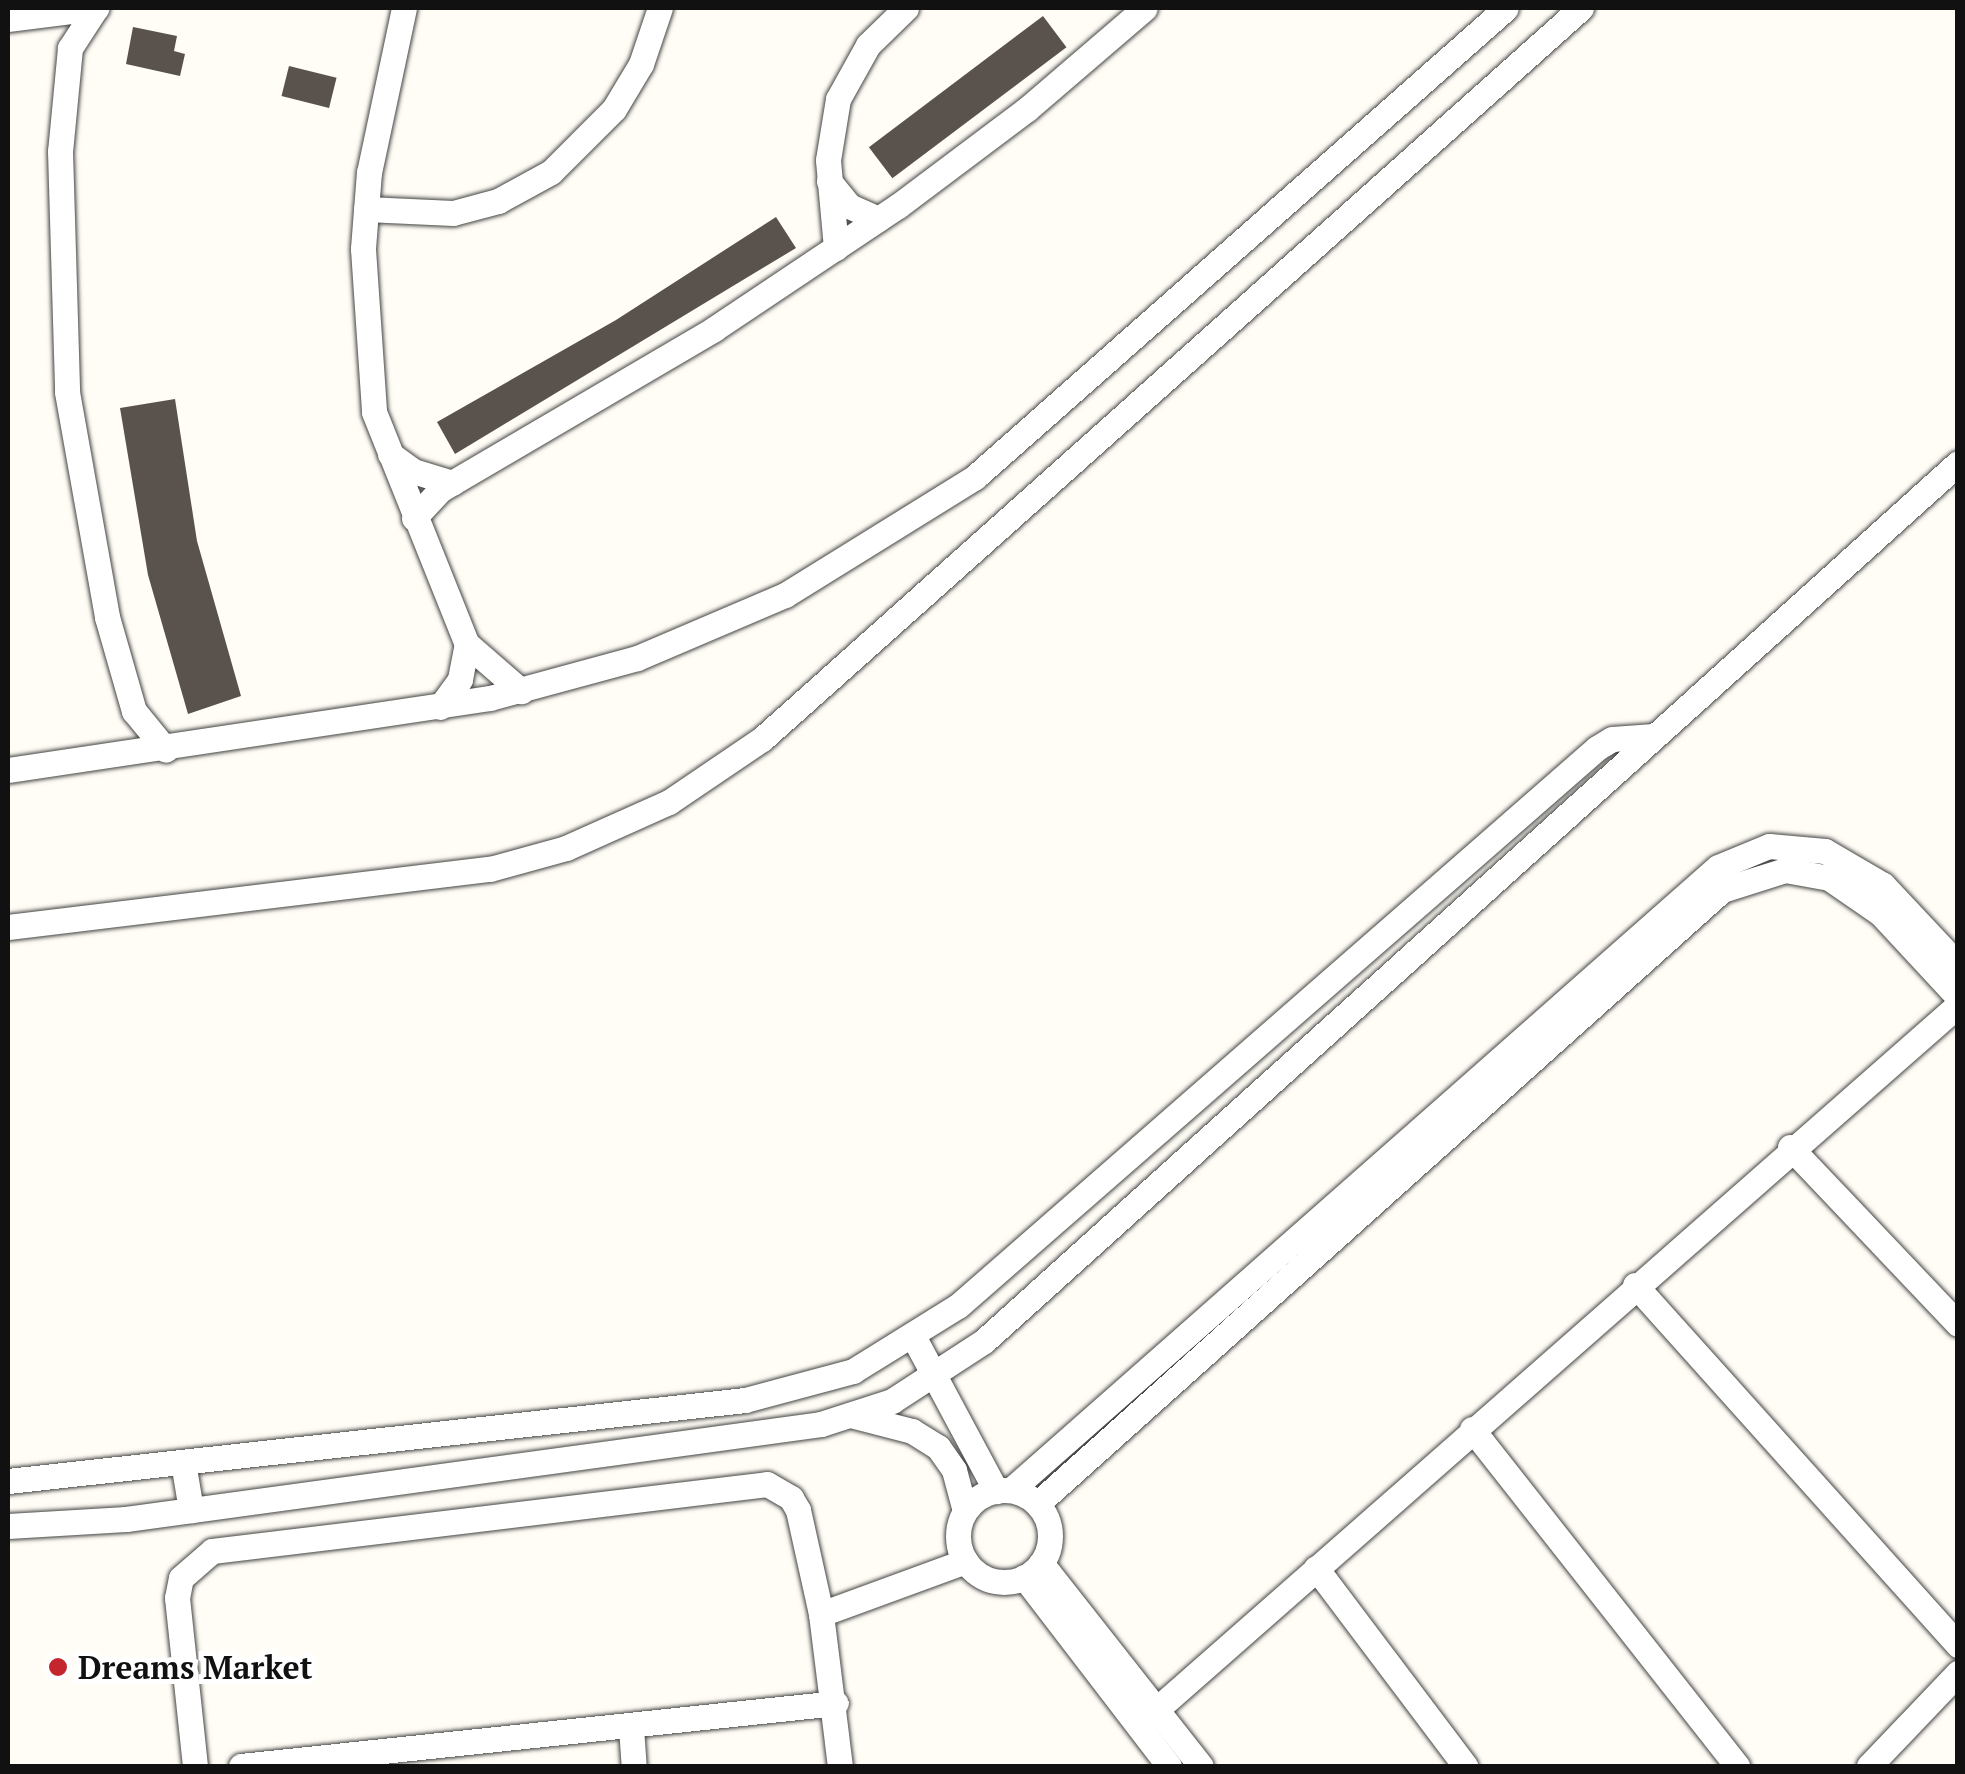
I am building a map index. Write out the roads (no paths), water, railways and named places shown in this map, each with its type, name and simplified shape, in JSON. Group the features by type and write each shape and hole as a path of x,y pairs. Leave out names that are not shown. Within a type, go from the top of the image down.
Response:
{"street":[{"path":"20,19 96,8"},
{"path":"96,8 76,34 66,64 58,232 67,392 86,522 134,711 166,750"},
{"path":"366,209 453,213 498,201 551,172 622,98 660,8"},
{"path":"836,248 829,139 846,80 868,44 906,8"},
{"path":"8,770 166,750 520,691 637,658 737,618 928,511 1021,439 1506,8"},
{"path":"8,927 490,869 566,848 669,802 762,739 1581,8"},
{"path":"414,518 452,482 641,374 878,220 1014,120 1138,10"},
{"path":"407,12 382,96 366,209 364,326 374,412 467,644 520,691"},
{"path":"20,19 66,64"},
{"path":"829,181 849,206 878,220"},
{"path":"390,454 413,471 452,482"},
{"path":"8,1526 191,1510 854,1416 935,1376 984,1341 1958,463"},
{"path":"440,707 460,679 467,644"},
{"path":"110,758 134,711"},
{"path":"8,1481 745,1400 853,1371 913,1336 983,1285 1597,748 1612,739 1654,736"},
{"path":"1037,1504 1300,1250 1485,1084 1697,881 1769,846 1798,845 1851,862 1883,886 1958,964"},
{"path":"1485,1084 1722,890 1762,872 1807,872 1849,888 1958,997"},
{"path":"1157,1709 1790,1147 1958,1006"},
{"path":"1790,1147 1958,1324"},
{"path":"965,1511 1003,1490 1300,1250"},
{"path":"1635,1285 1958,1646"},
{"path":"913,1336 1003,1490 1037,1504 1050,1533 1032,1570"},
{"path":"854,1416 912,1431 938,1447 954,1470 965,1511 958,1542 966,1561 992,1580 1032,1570"},
{"path":"1472,1429 1737,1766"},
{"path":"183,1462 191,1510"},
{"path":"195,1766 177,1598 187,1570 212,1552 766,1484 780,1488 798,1510 822,1614 836,1703 840,1766"},
{"path":"822,1614 966,1561"},
{"path":"1316,1568 1465,1766"},
{"path":"1032,1570 1157,1709 1201,1766"},
{"path":"1032,1570 1169,1766"},
{"path":"1868,1766 1958,1673"},
{"path":"241,1766 414,1759 631,1727 836,1703"},
{"path":"631,1727 634,1766"}],"place":[{"name":"Dreams Market","path":"58,1667"}]}
